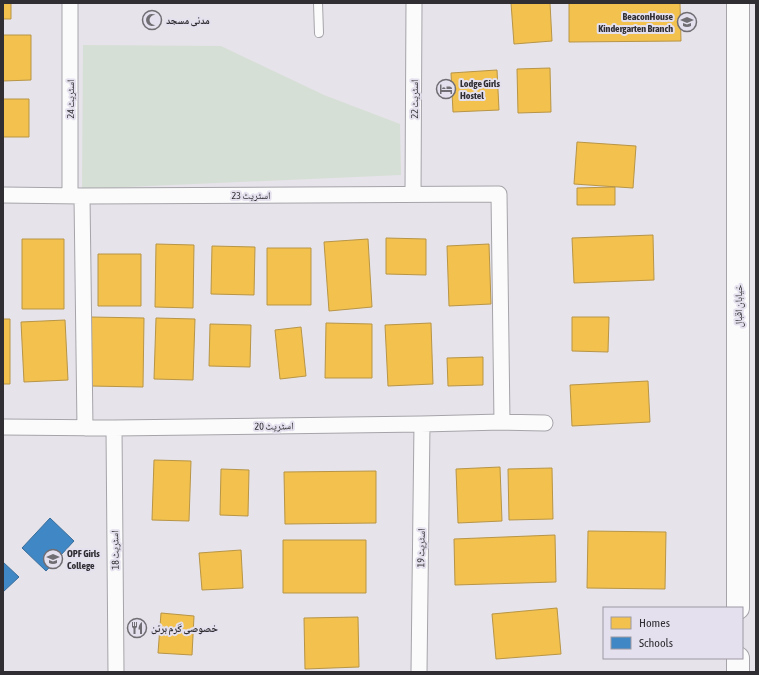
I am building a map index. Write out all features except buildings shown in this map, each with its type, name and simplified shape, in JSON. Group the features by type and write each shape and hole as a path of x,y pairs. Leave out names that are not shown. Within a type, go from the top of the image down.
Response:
{"main road":[{"name":"خیابان اقبال","path":"738,3 738,607"},
{"path":"738,659 738,672"}],"street":[{"name":"اسٹریٹ 24","path":"70,3 85,428"},
{"name":"اسٹریٹ 22","path":"413,194 414,3"},
{"name":"اسٹریٹ 23","path":"3,195 499,194 502,422"},
{"name":"اسٹریٹ 20","path":"3,427 114,428 502,422 545,423"},
{"name":"اسٹریٹ 19","path":"419,672 422,424"},
{"name":"اسٹریٹ 18","path":"114,428 116,672"}],"lane":[{"path":"318,3 318,33"}],"shaded area":[{"path":"83,45 221,46 324,95 400,124 401,175 82,189"}],"place":[{"name":"مدنی مسجد","path":"152,20"},
{"name":"BeaconHouse Kindergarten Branch","path":"687,22"},
{"name":"Lodge Girls Hostel","path":"446,89"},
{"name":"OPF Girls College","path":"53,559"},
{"name":"خصوصی گرم برتن","path":"137,628"}]}
